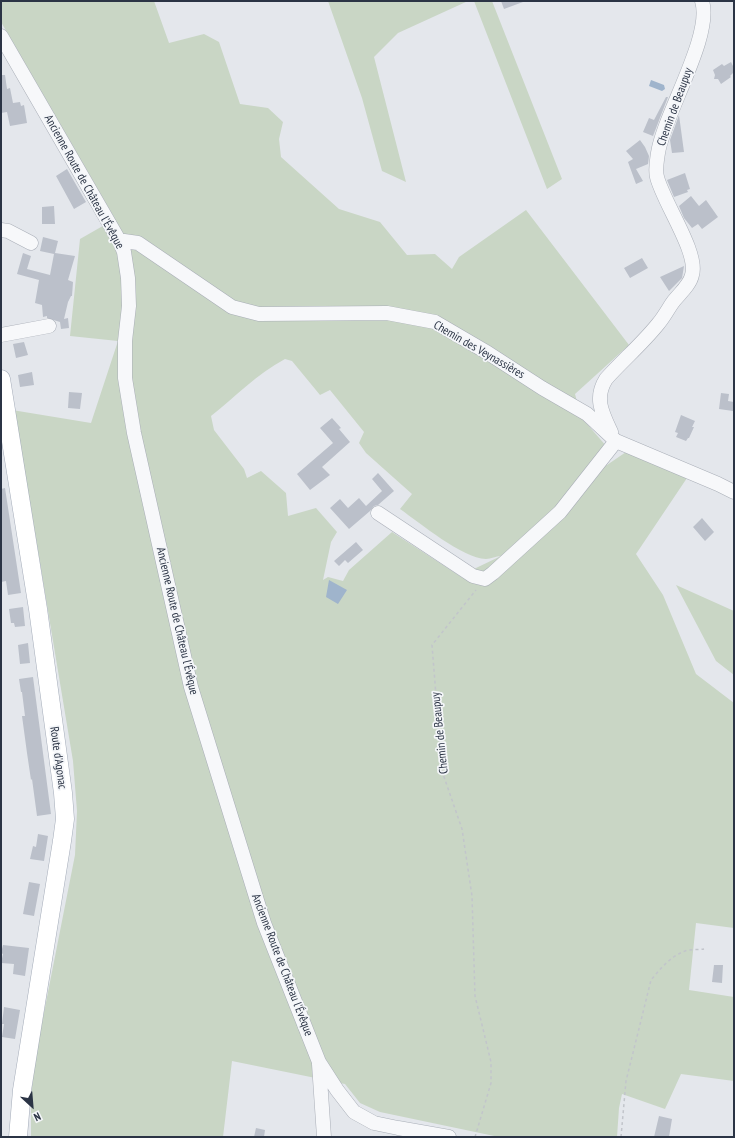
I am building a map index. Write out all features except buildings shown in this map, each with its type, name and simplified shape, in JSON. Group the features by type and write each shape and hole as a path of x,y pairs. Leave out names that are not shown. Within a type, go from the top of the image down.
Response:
{"main road":[{"name":"Route d'Agonac","path":"1,379 38,609 63,793 65,819 22,1090 18,1137"}],"street":[{"name":"Chemin de Beaupuy","path":"613,438 601,408 599,395 601,386 623,360 645,340 659,324 692,276 693,268 688,246 667,205 656,176 658,153 663,134 701,34 705,9 702,1"},
{"name":"Ancienne Route de Château l'Évêque","path":"1,36 120,242 124,252 128,278 129,306 125,341 125,378 134,432 191,687 264,923 319,1062 337,1090 354,1112 374,1123 450,1137"},
{"path":"1,230 8,231 31,243"},
{"name":"Chemin des Veynassières","path":"120,242 124,240 138,243 214,296 232,307 243,311 259,314 387,313 435,322 488,352 542,388 587,414 613,438 734,492"},
{"path":"1,334 49,326"},
{"path":"378,513 474,576 485,579 560,512 613,438"},
{"path":"319,1062 324,1137"}],"path":[{"name":"Chemin de Beaupuy","path":"475,1137 490,1083 491,1062 475,996 472,896 462,829 442,771 432,644 485,579"},
{"path":"621,1137 626,1081 651,980 660,969 675,956 686,950 704,949"}],"green space":[{"path":"1,1 154,1 169,43 204,34 219,42 240,104 268,108 283,122 279,139 281,157 339,209 380,222 407,255 435,254 452,269 459,257 526,210 629,345 575,394 581,417 607,447 607,465 626,452 687,478 636,554 663,595 696,674 734,703 734,928 696,923 689,990 734,997 734,1081 681,1074 665,1109 622,1094 619,1108 617,1137 499,1137 380,1112 360,1103 345,1084 232,1061 223,1137 31,1137 31,1097 35,1058 75,855 77,811 73,761 25,473 12,410 91,423 118,341 70,336 80,239 115,219 1,22","holes":["285,359 292,361 320,395 330,390 364,432 359,443 366,453 412,494 400,509 442,539 465,553 486,559 501,556 476,568 463,578 392,532 349,570 343,581 328,577 323,580 331,542 337,532 316,508 288,516 286,493 261,471 247,478 244,469 214,430 211,416 246,386 275,365"]},
{"path":"328,1 468,1 398,33 374,57 406,182 382,171 362,98"},
{"path":"474,1 492,1 562,179 547,189"},
{"path":"676,585 734,611 734,675 716,661"}],"water":[{"path":"651,80 664,85 665,89 662,91 649,86"},
{"path":"329,580 347,590 338,604 326,597"}]}
